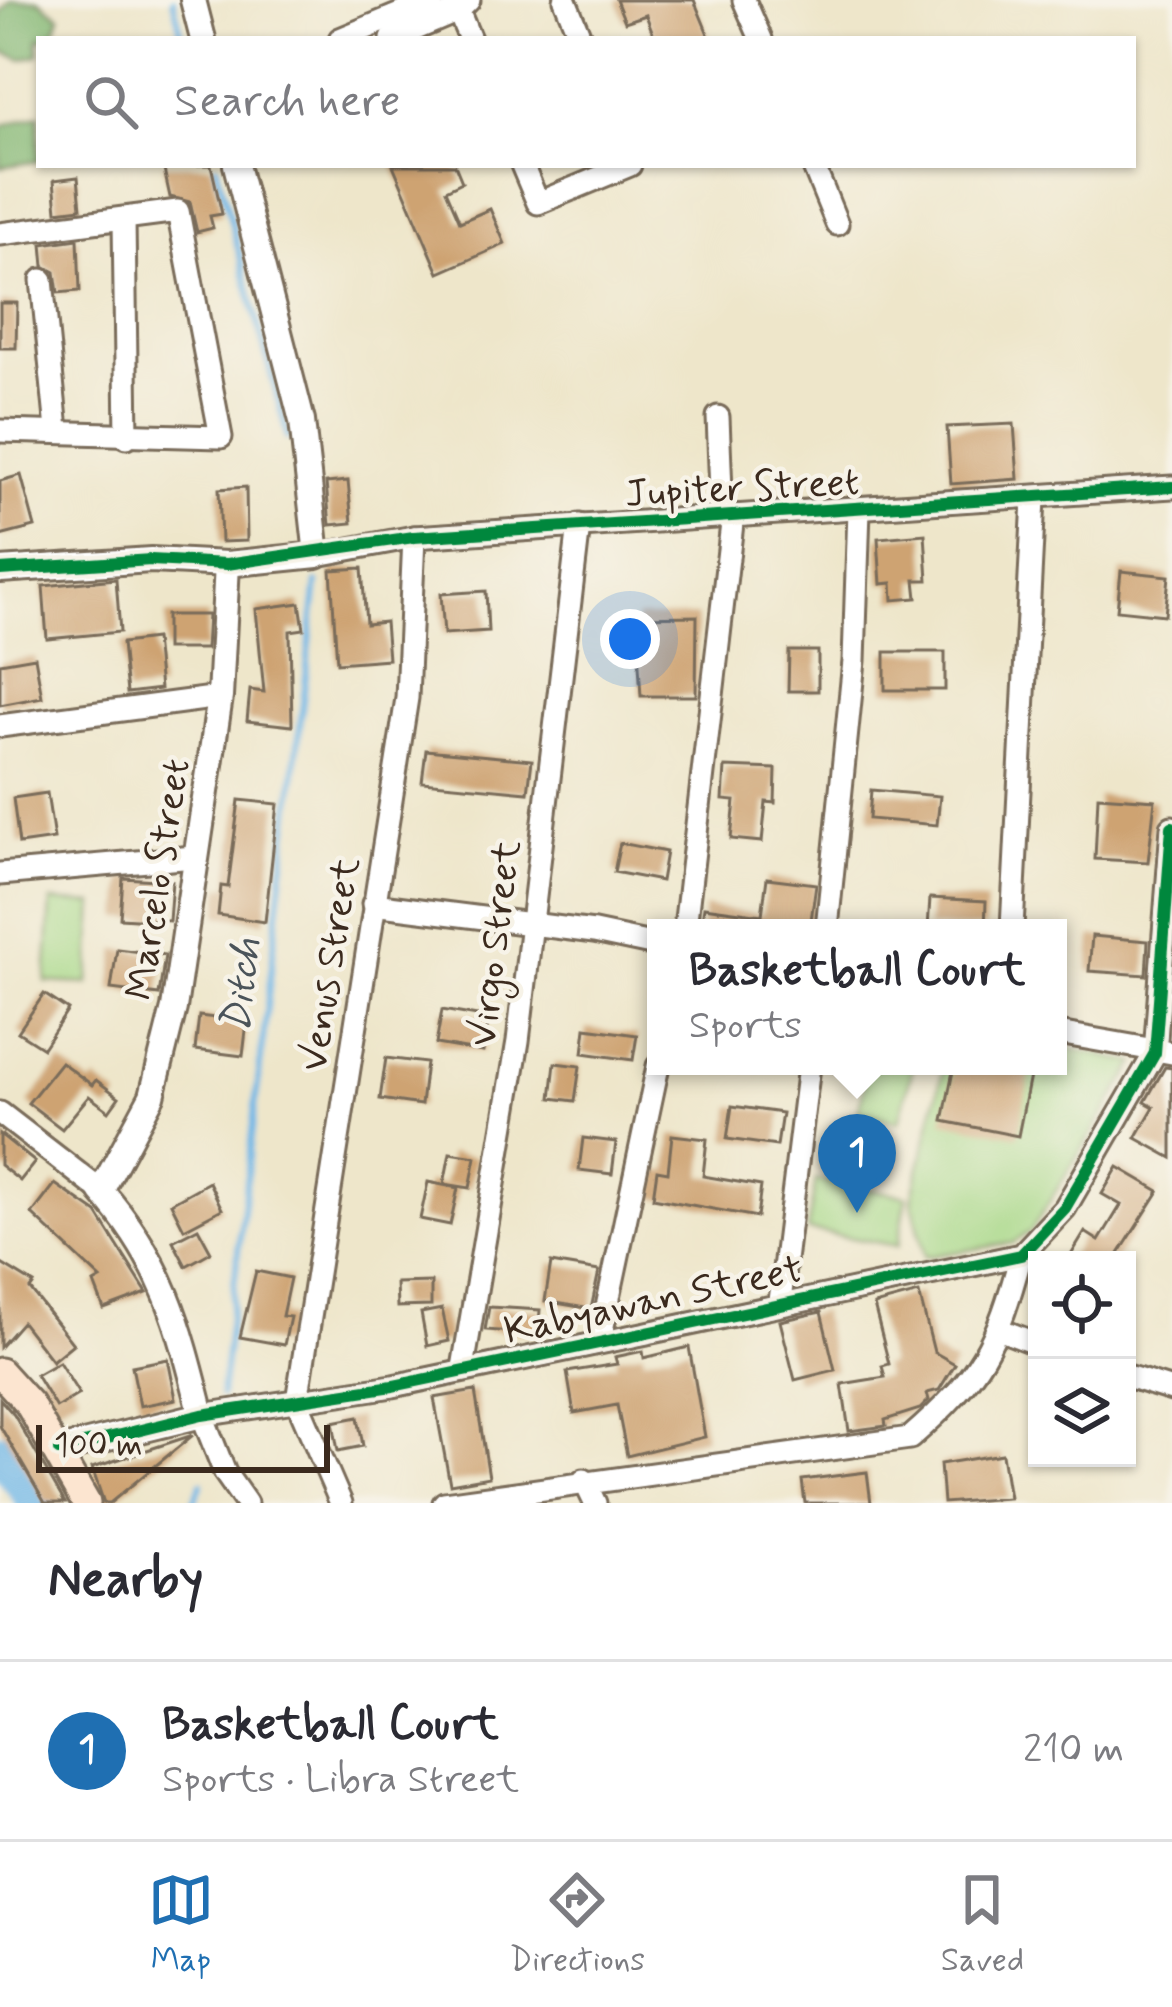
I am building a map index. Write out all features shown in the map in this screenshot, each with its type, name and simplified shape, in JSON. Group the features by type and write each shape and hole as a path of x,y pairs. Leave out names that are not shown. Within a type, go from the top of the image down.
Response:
{"main road":[{"path":"0,1372 59,1450 86,1503"}],"street":[{"path":"193,0 202,36"},
{"path":"347,36 434,0"},
{"path":"565,0 580,36"},
{"path":"744,0 759,36"},
{"path":"398,36 460,4 469,36"},
{"path":"0,570 151,560 227,564 316,555 302,421 237,168"},
{"path":"523,168 538,203 623,168"},
{"path":"814,168 837,224"},
{"path":"0,234 178,212 221,437 0,430"},
{"path":"124,220 127,437"},
{"path":"42,280 57,430"},
{"path":"686,919 728,516 718,417"},
{"name":"Jupiter Street","path":"316,555 414,537 1172,487"},
{"path":"1012,919 1034,499"},
{"path":"828,919 854,661 859,509"},
{"name":"Virgo Street","path":"463,1368 533,925 579,525"},
{"name":"Venus Street","path":"297,1401 407,698 414,537"},
{"name":"Marcelo Street","path":"101,1191 152,1096 175,1008 220,697 227,564"},
{"path":"0,726 220,697"},
{"path":"444,1503 584,1480 826,1454 910,1438 957,1397 1001,1330 1021,1255 1065,1208 1164,1053 1172,827"},
{"path":"0,874 194,857"},
{"path":"373,904 647,944"},
{"path":"1067,1035 1164,1053"},
{"path":"600,1340 656,1075"},
{"path":"780,1301 808,1075"},
{"path":"0,1113 101,1191 140,1236 173,1303 202,1415 225,1472 246,1503"},
{"name":"Kabyawan Street","path":"59,1450 202,1415 297,1401 1021,1255"},
{"path":"1001,1330 1028,1340"},
{"path":"1136,1379 1172,1390"},
{"path":"297,1401 341,1503"},
{"path":"584,1480 595,1503"}],"green space":[{"path":"11,0 39,0 60,16 53,36 36,36 36,55 21,59 0,51 0,14"},
{"path":"36,116 36,161 0,167 0,126"},
{"path":"51,901 94,904 89,984 46,982"},
{"path":"1067,1048 1136,1063 1031,1231 1013,1243 925,1257 912,1200 942,1075 1067,1075"},
{"path":"867,1075 911,1075 899,1122 858,1112"},
{"path":"816,1180 907,1196 898,1246 807,1230"}],"building":[{"path":"616,0 694,0 709,36 654,36 646,15 625,22"},
{"path":"164,168 212,168 222,214 210,216 213,228 197,232 190,202 170,197"},
{"path":"394,168 456,168 462,182 446,190 460,222 490,209 505,244 439,273"},
{"path":"78,177 81,208 57,211 54,180"},
{"path":"78,239 80,291 58,293 55,272 44,266 42,244"},
{"path":"0,303 17,303 16,348 0,348"},
{"path":"1014,424 1018,479 951,484 947,427"},
{"path":"21,475 35,527 0,536 0,481"},
{"path":"348,481 352,523 330,525 326,483"},
{"path":"246,487 247,541 221,542 219,489"},
{"path":"925,534 928,580 915,580 917,598 893,600 892,583 881,584 878,538"},
{"path":"362,568 366,624 385,622 388,659 337,663 331,570"},
{"path":"1121,571 1169,576 1165,615 1117,610"},
{"path":"116,579 120,632 47,639 43,586"},
{"path":"486,591 488,631 444,634 441,594"},
{"path":"300,603 304,629 290,631 292,726 247,721 250,690 264,692 256,609"},
{"path":"166,615 208,615 206,649 166,649"},
{"path":"697,616 696,696 641,696 636,617"},
{"path":"155,639 160,689 127,693 122,643"},
{"path":"789,651 818,651 818,691 788,691"},
{"path":"885,652 945,652 945,690 885,690"},
{"path":"35,657 42,697 0,705 0,663"},
{"path":"426,750 532,760 528,792 422,782"},
{"path":"725,767 776,769 775,803 766,802 762,842 731,839 735,801 723,800"},
{"path":"871,790 940,796 937,825 869,819"},
{"path":"47,793 54,839 19,844 13,798"},
{"path":"1098,796 1155,800 1148,862 1095,859"},
{"path":"239,800 278,804 265,922 218,915 221,886 228,887"},
{"path":"620,843 666,852 661,881 614,872"},
{"path":"123,878 172,881 169,921 120,918"},
{"path":"767,878 816,884 811,919 702,919 704,907 762,915"},
{"path":"930,898 986,901 985,919 929,919"},
{"path":"1092,936 1148,941 1146,975 1089,971"},
{"path":"117,949 165,955 159,995 111,989"},
{"path":"44,994 68,1010 43,1048 18,1032"},
{"path":"442,1010 489,1018 483,1052 436,1044"},
{"path":"199,1016 247,1022 243,1056 195,1050"},
{"path":"586,1028 637,1035 633,1060 583,1053"},
{"path":"386,1058 426,1063 421,1105 380,1099"},
{"path":"61,1062 92,1085 96,1080 119,1097 109,1111 89,1096 62,1129 28,1103"},
{"path":"555,1063 580,1066 575,1101 551,1098"},
{"path":"1165,1067 1172,1068 1172,1158 1136,1138 1154,1107 1145,1102"},
{"path":"952,1075 1030,1075 1018,1136 943,1121"},
{"path":"732,1106 782,1113 777,1146 727,1139"},
{"path":"0,1134 35,1162 20,1181 0,1165"},
{"path":"672,1135 707,1139 703,1176 761,1186 757,1217 653,1198 657,1170 668,1172"},
{"path":"583,1138 616,1142 612,1174 579,1170"},
{"path":"450,1153 476,1157 470,1188 444,1184"},
{"path":"1118,1167 1159,1191 1121,1251 1073,1251 1085,1232 1099,1241 1121,1205 1102,1194"},
{"path":"209,1182 222,1209 184,1229 171,1203"},
{"path":"428,1182 458,1188 450,1225 420,1219"},
{"path":"55,1184 97,1213 147,1293 104,1309 94,1283 101,1279 32,1214"},
{"path":"198,1228 211,1252 186,1266 173,1241"},
{"path":"0,1263 34,1284 30,1289 73,1344 52,1361 22,1322 0,1347"},
{"path":"551,1263 599,1271 591,1309 545,1301"},
{"path":"256,1271 290,1278 282,1316 290,1317 284,1345 240,1337"},
{"path":"431,1282 431,1306 397,1307 396,1283"},
{"path":"919,1293 934,1352 955,1364 939,1390 927,1393 929,1400 920,1409 885,1420 886,1426 849,1431 842,1384 885,1377 882,1366 889,1364 874,1305"},
{"path":"489,1307 540,1310 538,1334 485,1330"},
{"path":"442,1309 449,1341 427,1346 421,1313"},
{"path":"821,1312 835,1370 795,1380 780,1321"},
{"path":"689,1347 705,1437 627,1456 617,1405 574,1413 567,1372 617,1364 615,1357 643,1351 644,1358"},
{"path":"168,1359 176,1399 140,1406 132,1366"},
{"path":"59,1362 79,1394 56,1408 36,1375"},
{"path":"475,1391 489,1477 450,1484 434,1398"},
{"path":"0,1399 65,1503 45,1503 0,1426"},
{"path":"358,1417 363,1446 338,1451 333,1422"},
{"path":"193,1435 110,1503 104,1503 92,1468"},
{"path":"1002,1454 1009,1498 943,1503 940,1464"},
{"path":"867,1472 871,1503 805,1503 802,1480"}],"waterway":[{"path":"173,0 182,36"},
{"path":"217,168 288,438"},
{"name":"Ditch","path":"221,1395 317,583"},
{"path":"0,1451 36,1503"},
{"name":"Ditch","path":"193,1503 202,1483"}],"cycle path":[{"path":"0,570 151,560 227,564 414,537 1172,487"},
{"path":"59,1450 202,1415 393,1386 1021,1255 1065,1208 1155,1053 1172,827"}],"place":[{"name":"Basketball Court","path":"857,1213"}]}
